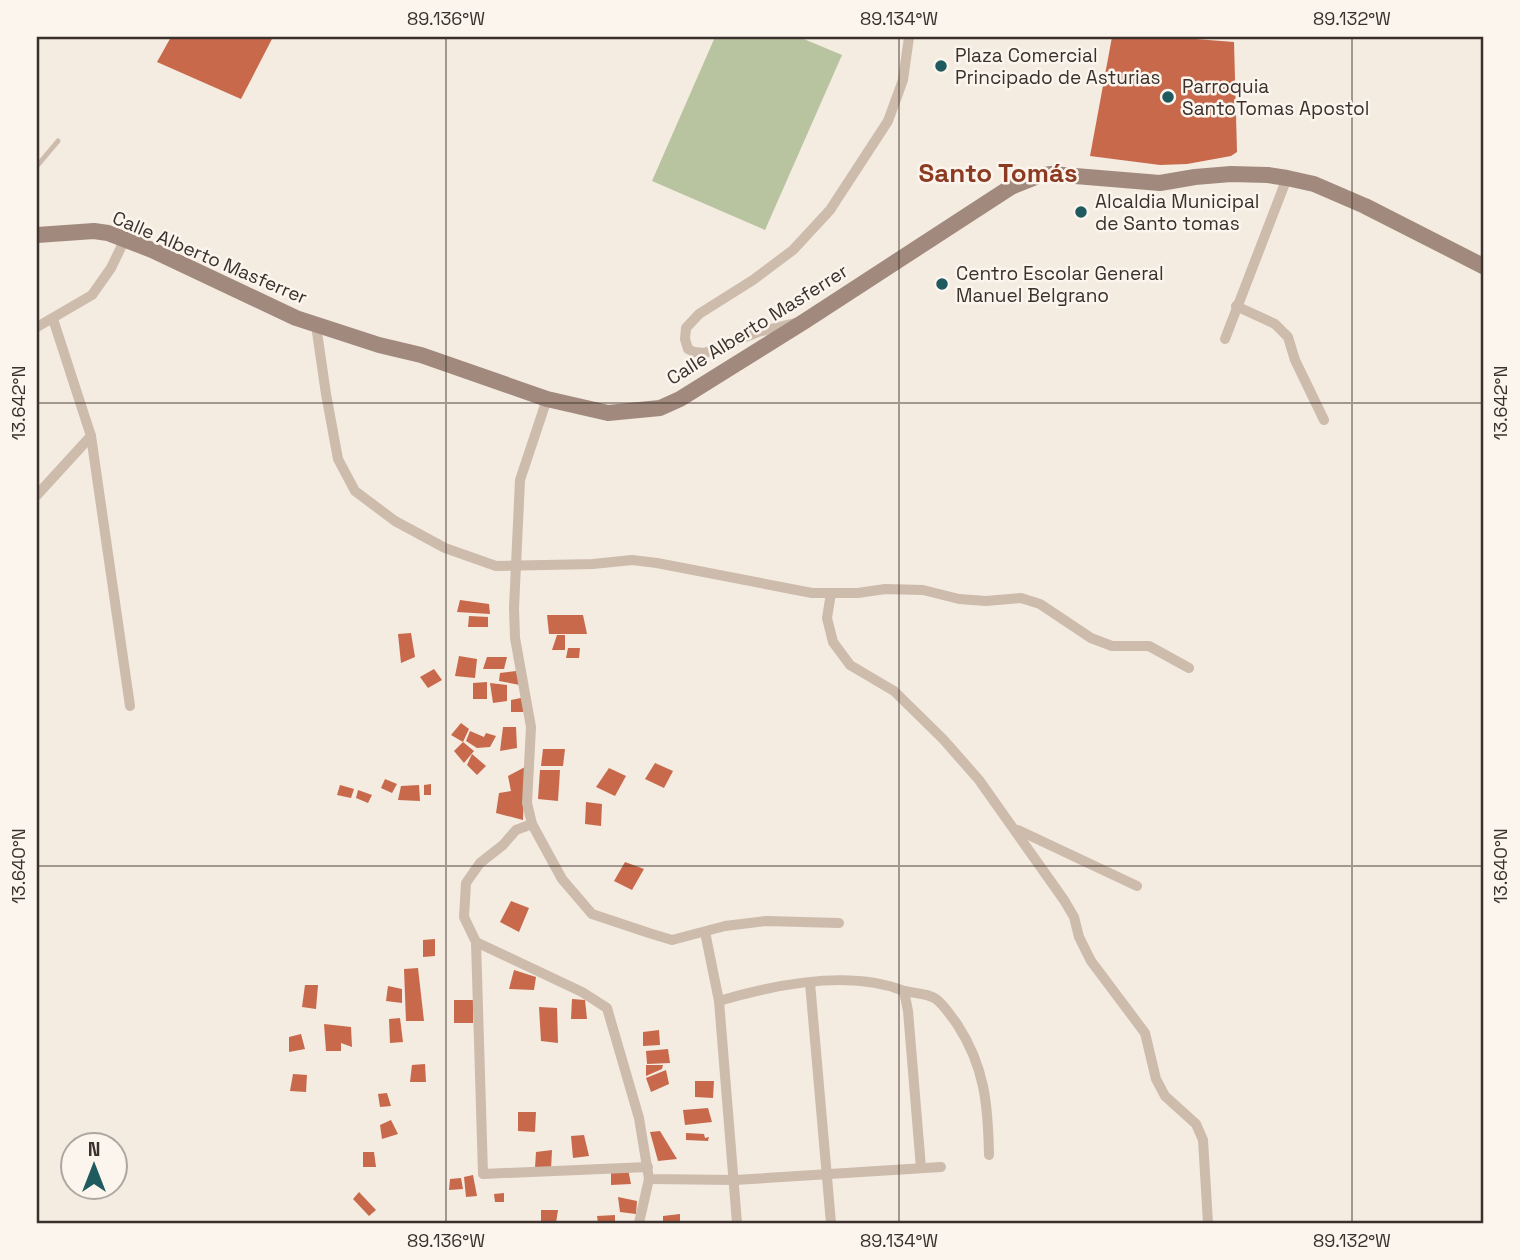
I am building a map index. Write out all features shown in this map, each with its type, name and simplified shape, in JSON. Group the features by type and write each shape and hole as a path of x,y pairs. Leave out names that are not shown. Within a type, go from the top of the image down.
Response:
{"main road":[{"name":"Calle Alberto Masferrer","path":"37,235 94,231 125,239 252,299 316,325 421,355 547,399 608,413 660,408 805,321 1011,187 1038,176 1073,174 1160,183 1231,174 1287,178 1314,184 1365,206 1483,266"}],"street":[{"path":"805,321 758,331 705,353 688,349 685,339 686,328 699,314 753,280 793,250 830,210 888,121 903,80 909,37"},
{"path":"1224,339 1287,178"},
{"path":"37,327 92,295 111,268 125,239"},
{"path":"1236,306 1276,324 1288,337 1295,360 1324,420"},
{"path":"53,319 91,436 130,706"},
{"path":"316,325 338,459 355,491 395,521 445,548 496,566 593,564 632,560 812,593 858,593 886,589 923,590 986,601 1021,598 1040,604 1091,638 1111,646 1149,646 1189,668"},
{"path":"547,399 520,480 515,638 531,727 527,803 532,824 562,878 592,914 672,940 725,926 766,921 839,923"},
{"path":"37,495 91,436"},
{"path":"831,593 827,618 833,642 850,665 894,691 979,780 1069,908 1091,961 1145,1033 1156,1079 1164,1096 1196,1124 1203,1140 1208,1223"},
{"path":"532,824 516,830 503,845 480,863 466,883 464,917 476,942 482,1174 648,1167"},
{"path":"1015,829 1137,886"},
{"path":"705,932 719,1001 737,1223"},
{"path":"476,942 582,992 607,1008 639,1118 648,1167 649,1179 639,1223"},
{"path":"719,1001 751,992 810,983 863,982 890,985 904,991 934,997 971,1045 983,1079 989,1119 989,1155"},
{"path":"810,983 831,1223"},
{"path":"904,991 921,1168"},
{"path":"649,1179 735,1180 941,1167"}],"lane":[{"path":"37,166 58,141"}],"green space":[{"path":"715,37 799,37 842,55 765,230 652,181"}],"building":[{"path":"171,37 273,37 241,99 157,62"},
{"name":"Parroquia SantoTomas Apostol","path":"1112,37 1170,37 1234,42 1237,152 1231,156 1187,164 1160,165 1090,156"},
{"path":"460,600 489,604 490,614 457,612"},
{"path":"547,615 583,615 587,634 549,634"},
{"path":"469,616 488,617 488,627 468,627"},
{"path":"411,633 415,657 401,663 398,634"},
{"path":"557,635 565,635 565,650 552,650"},
{"path":"568,648 580,648 579,658 566,658"},
{"path":"459,656 477,659 475,678 455,676"},
{"path":"487,657 507,657 504,669 483,669"},
{"path":"434,669 442,680 428,688 420,677"},
{"path":"516,671 520,685 499,681 500,673"},
{"path":"487,682 487,699 473,699 473,683"},
{"path":"490,683 507,685 507,701 493,703"},
{"path":"521,698 524,712 511,712 511,700"},
{"path":"461,723 469,729 463,742 451,735"},
{"path":"503,727 516,727 517,748 500,751"},
{"path":"470,731 484,737 486,733 496,736 490,747 477,748 466,741"},
{"path":"463,742 474,751 464,763 454,751"},
{"path":"543,749 565,749 563,766 541,766"},
{"path":"472,754 486,766 477,775 467,765"},
{"path":"655,763 673,771 664,788 645,779"},
{"path":"525,767 523,820 496,813 499,793 511,791 508,776"},
{"path":"609,768 626,776 615,796 596,787"},
{"path":"540,770 560,770 558,801 538,799"},
{"path":"385,779 397,784 392,793 381,788"},
{"path":"431,784 431,795 424,795 424,785"},
{"path":"340,785 354,789 351,798 337,795"},
{"path":"419,785 420,801 398,800 401,786"},
{"path":"358,790 372,795 368,803 356,798"},
{"path":"586,802 602,804 601,826 585,824"},
{"path":"625,862 644,869 632,890 614,881"},
{"path":"511,901 529,908 519,932 500,922"},
{"path":"435,939 435,956 423,957 423,940"},
{"path":"418,968 424,1021 406,1021 404,969"},
{"path":"514,970 536,977 534,990 509,989"},
{"path":"305,985 318,985 316,1009 302,1007"},
{"path":"388,986 402,989 402,1003 386,1001"},
{"path":"572,999 585,1000 587,1019 571,1019"},
{"path":"454,1000 473,1000 473,1023 454,1023"},
{"path":"539,1007 557,1008 558,1043 541,1041"},
{"path":"400,1018 403,1042 390,1043 389,1019"},
{"path":"324,1024 351,1027 352,1047 341,1043 341,1051 326,1051"},
{"path":"659,1030 660,1045 643,1046 643,1032"},
{"path":"301,1034 305,1049 289,1052 289,1037"},
{"path":"668,1049 670,1063 647,1064 646,1051"},
{"path":"425,1064 426,1082 410,1082 412,1065"},
{"path":"646,1065 663,1065 662,1069 646,1076"},
{"path":"666,1070 669,1084 651,1092 646,1078"},
{"path":"293,1074 307,1075 306,1092 290,1091"},
{"path":"695,1081 714,1081 713,1098 695,1097"},
{"path":"387,1093 391,1106 380,1107 378,1094"},
{"path":"708,1108 712,1122 685,1125 683,1110"},
{"path":"518,1112 536,1112 535,1132 518,1131"},
{"path":"391,1120 398,1134 382,1139 380,1125"},
{"path":"660,1131 677,1159 658,1161 650,1132"},
{"path":"686,1133 704,1134 705,1138 709,1137 708,1141 686,1140"},
{"path":"584,1135 589,1156 573,1158 571,1136"},
{"path":"552,1150 551,1169 535,1168 536,1152"},
{"path":"363,1152 374,1152 376,1167 363,1167"},
{"path":"628,1169 631,1184 611,1185 611,1171"},
{"path":"473,1175 477,1196 466,1197 464,1177"},
{"path":"461,1178 463,1189 449,1190 450,1179"},
{"path":"359,1192 376,1210 369,1216 353,1199"},
{"path":"504,1193 504,1202 495,1202 494,1194"},
{"path":"618,1197 637,1201 636,1214 620,1212"},
{"path":"541,1210 558,1210 556,1223 541,1223"},
{"path":"680,1214 680,1223 663,1223 663,1216"},
{"path":"615,1215 615,1223 598,1223 597,1216"}],"place":[{"name":"Plaza Comercial Principado de Asturias","path":"941,66"},
{"name":"Parroquia SantoTomas Apostol","path":"1168,97"},
{"name":"Alcaldia Municipal de Santo tomas","path":"1081,212"},
{"name":"Centro Escolar General Manuel Belgrano","path":"942,284"}],"district":[{"name":"Santo Tomás","path":"998,173"}]}
